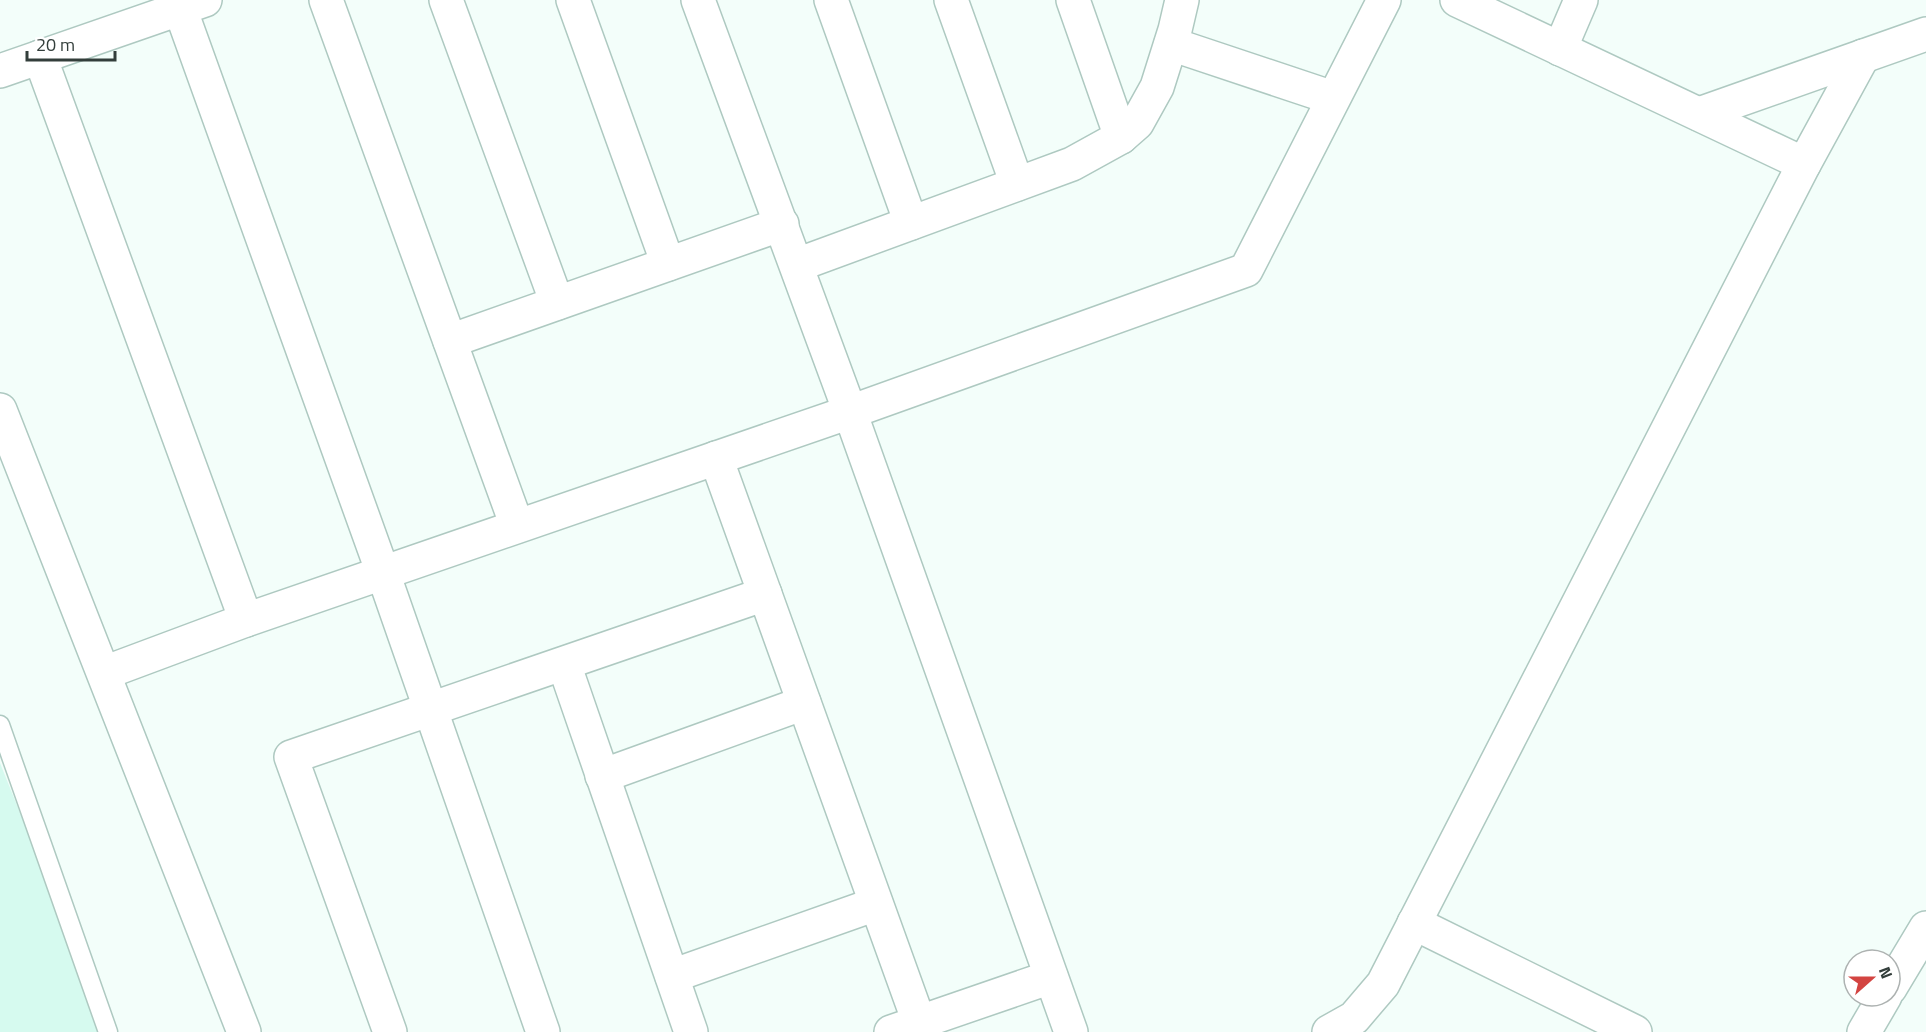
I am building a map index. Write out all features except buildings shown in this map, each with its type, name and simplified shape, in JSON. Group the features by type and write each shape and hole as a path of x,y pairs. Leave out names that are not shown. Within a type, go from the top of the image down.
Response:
{"street":[{"path":"326,0 517,526"},
{"path":"446,0 557,303"},
{"path":"573,0 668,264"},
{"path":"699,0 850,412 1071,1032"},
{"path":"831,0 911,223"},
{"path":"951,0 1017,184"},
{"path":"1073,0 1121,137"},
{"path":"797,265 1072,164 1121,137 1137,123 1156,87 1171,44 1182,0"},
{"path":"104,673 246,620 850,412 1246,270 1384,0"},
{"path":"1456,0 1804,164"},
{"path":"1560,49 1581,0"},
{"path":"0,71 187,3 543,1032"},
{"path":"1699,114 1926,34"},
{"path":"1171,44 1334,98"},
{"path":"1329,1032 1354,1018 1383,984 1804,164 1863,56"},
{"path":"40,57 246,620"},
{"path":"450,341 782,224"},
{"path":"0,410 244,1032"},
{"path":"716,458 876,904 905,1027 1051,977"},
{"path":"390,1032 291,758 765,594"},
{"path":"564,664 691,1032"},
{"path":"602,776 804,703"},
{"path":"672,976 876,904"},
{"path":"1414,923 1635,1032"},
{"path":"1902,972 1921,947"},
{"path":"1864,1032 1878,1008"}],"lane":[{"path":"0,725 108,1032"}],"shaded area":[{"path":"0,763 108,1032 0,1032"}]}
